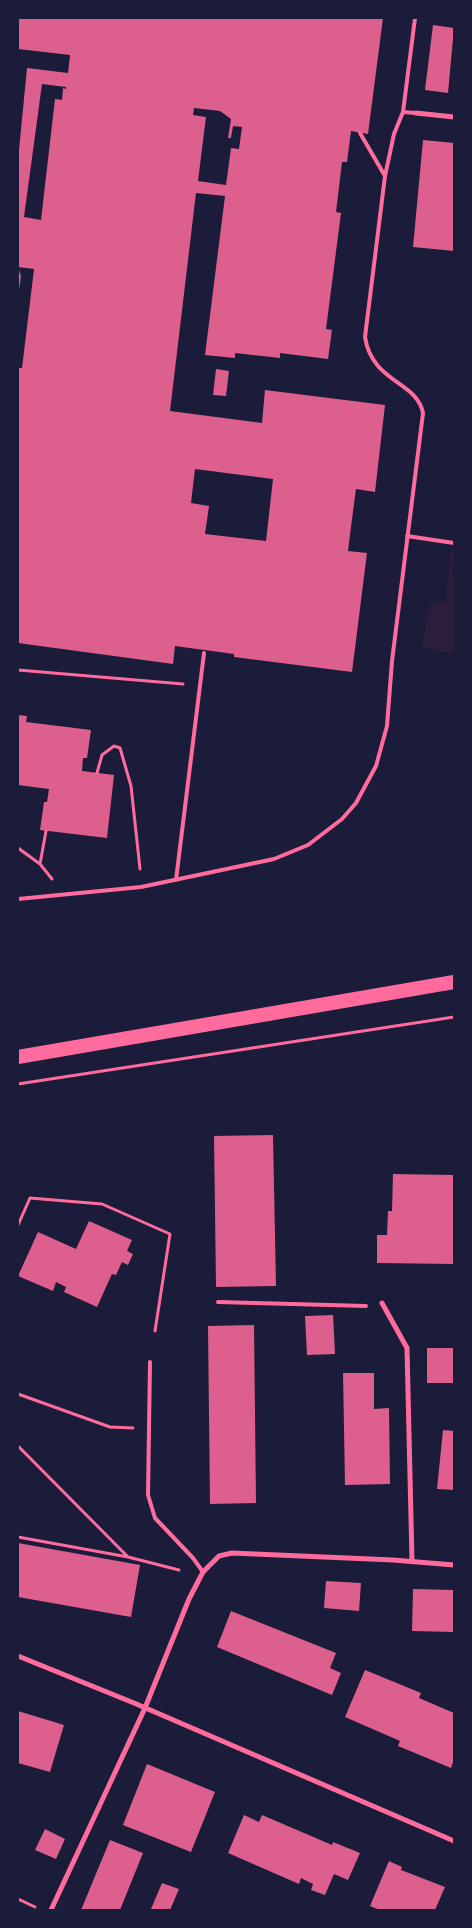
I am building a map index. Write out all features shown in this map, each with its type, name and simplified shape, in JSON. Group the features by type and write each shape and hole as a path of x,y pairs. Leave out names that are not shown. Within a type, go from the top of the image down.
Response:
{"highway":[{"path":"18,1057 454,982"}],"street":[{"path":"416,113 454,116"},
{"path":"382,1303 407,1348 412,1562"},
{"path":"50,1910 145,1708 189,1599 203,1572 219,1556 232,1554 454,1565"},
{"path":"18,1656 145,1708 454,1841"}],"lane":[{"path":"18,899 141,887 274,859 308,845 342,819 356,803 376,766 387,726 392,661 423,413 421,403 376,365 367,347 365,337 385,176 394,134 404,112 415,18"},
{"path":"404,112 416,113"},
{"path":"360,133 385,176"},
{"path":"407,536 454,543"},
{"path":"176,880 204,652"},
{"path":"218,1302 366,1306"},
{"path":"150,1362 148,1496 155,1518 193,1558 203,1572"}],"path":[{"path":"18,670 201,686"},
{"path":"97,773 102,754 114,746 120,748 131,786 141,887"},
{"path":"40,864 46,831"},
{"path":"18,848 40,864 64,895"},
{"path":"18,1084 454,1017"},
{"path":"18,1225 30,1198 48,1199 102,1204 170,1234 155,1331"},
{"path":"18,1394 110,1427 149,1429"},
{"path":"18,1446 128,1557"},
{"path":"18,1537 128,1557 186,1571"},
{"path":"18,1899 42,1910"}],"shaded area":[{"path":"451,549 454,550 454,654 422,648 430,602 445,604"}],"building":[{"path":"18,18 383,18 368,134 351,131 347,162 342,162 336,212 341,213 326,329 332,330 328,359 280,353 280,358 235,353 235,358 205,355 225,196 196,193 170,411 262,423 265,390 385,405 375,492 356,489 348,551 367,553 352,672 234,657 234,654 175,646 173,664 18,643 18,368 22,368 34,269 18,267 18,160 27,68 68,73 70,55 18,49","holes":["42,84 66,87 66,89 63,88 62,100 55,99 41,220 24,217","194,108 220,111 231,119 228,138 231,138 233,126 242,127 239,149 231,148 226,185 198,181 206,117 193,115","195,469 273,479 266,541 205,534 209,506 191,503"]},
{"path":"433,25 454,28 448,93 425,90"},
{"path":"423,140 454,143 454,251 413,247"},
{"path":"18,267 21,276 18,297"},
{"path":"216,369 229,371 226,396 213,395"},
{"path":"18,715 27,716 26,722 91,730 87,758 83,758 82,771 114,775 107,838 40,830 44,802 47,802 49,789 18,785"},
{"path":"273,1135 276,1286 216,1287 214,1136"},
{"path":"393,1174 454,1175 454,1264 377,1263 377,1235 387,1235 388,1211 392,1211"},
{"path":"89,1221 132,1240 127,1251 133,1254 128,1265 122,1262 116,1275 112,1274 97,1307 64,1292 66,1287 56,1282 53,1291 18,1276 38,1232 76,1249"},
{"path":"333,1315 335,1354 307,1355 305,1316"},
{"path":"254,1325 256,1503 210,1504 208,1326"},
{"path":"427,1348 454,1348 453,1383 427,1383"},
{"path":"343,1373 374,1373 374,1409 389,1408 390,1484 345,1485"},
{"path":"443,1430 454,1431 454,1490 437,1489"},
{"path":"18,1543 140,1565 131,1617 18,1597"},
{"path":"326,1581 361,1583 359,1611 324,1608"},
{"path":"413,1589 454,1590 454,1632 412,1631"},
{"path":"231,1611 336,1653 330,1668 341,1673 332,1695 217,1647"},
{"path":"365,1670 421,1693 419,1698 454,1713 454,1759 451,1768 398,1746 400,1741 345,1717"},
{"path":"18,1711 64,1725 50,1772 18,1763"},
{"path":"147,1764 215,1792 191,1852 123,1825"},
{"path":"244,1815 259,1822 262,1815 332,1845 333,1842 360,1853 348,1880 334,1874 325,1895 311,1890 313,1884 301,1878 299,1884 228,1853"},
{"path":"45,1829 65,1839 56,1859 35,1850"},
{"path":"110,1840 143,1853 120,1910 81,1910"},
{"path":"389,1861 402,1867 401,1870 445,1887 435,1910 380,1910 370,1906"},
{"path":"162,1883 179,1889 170,1910 151,1909"}]}
